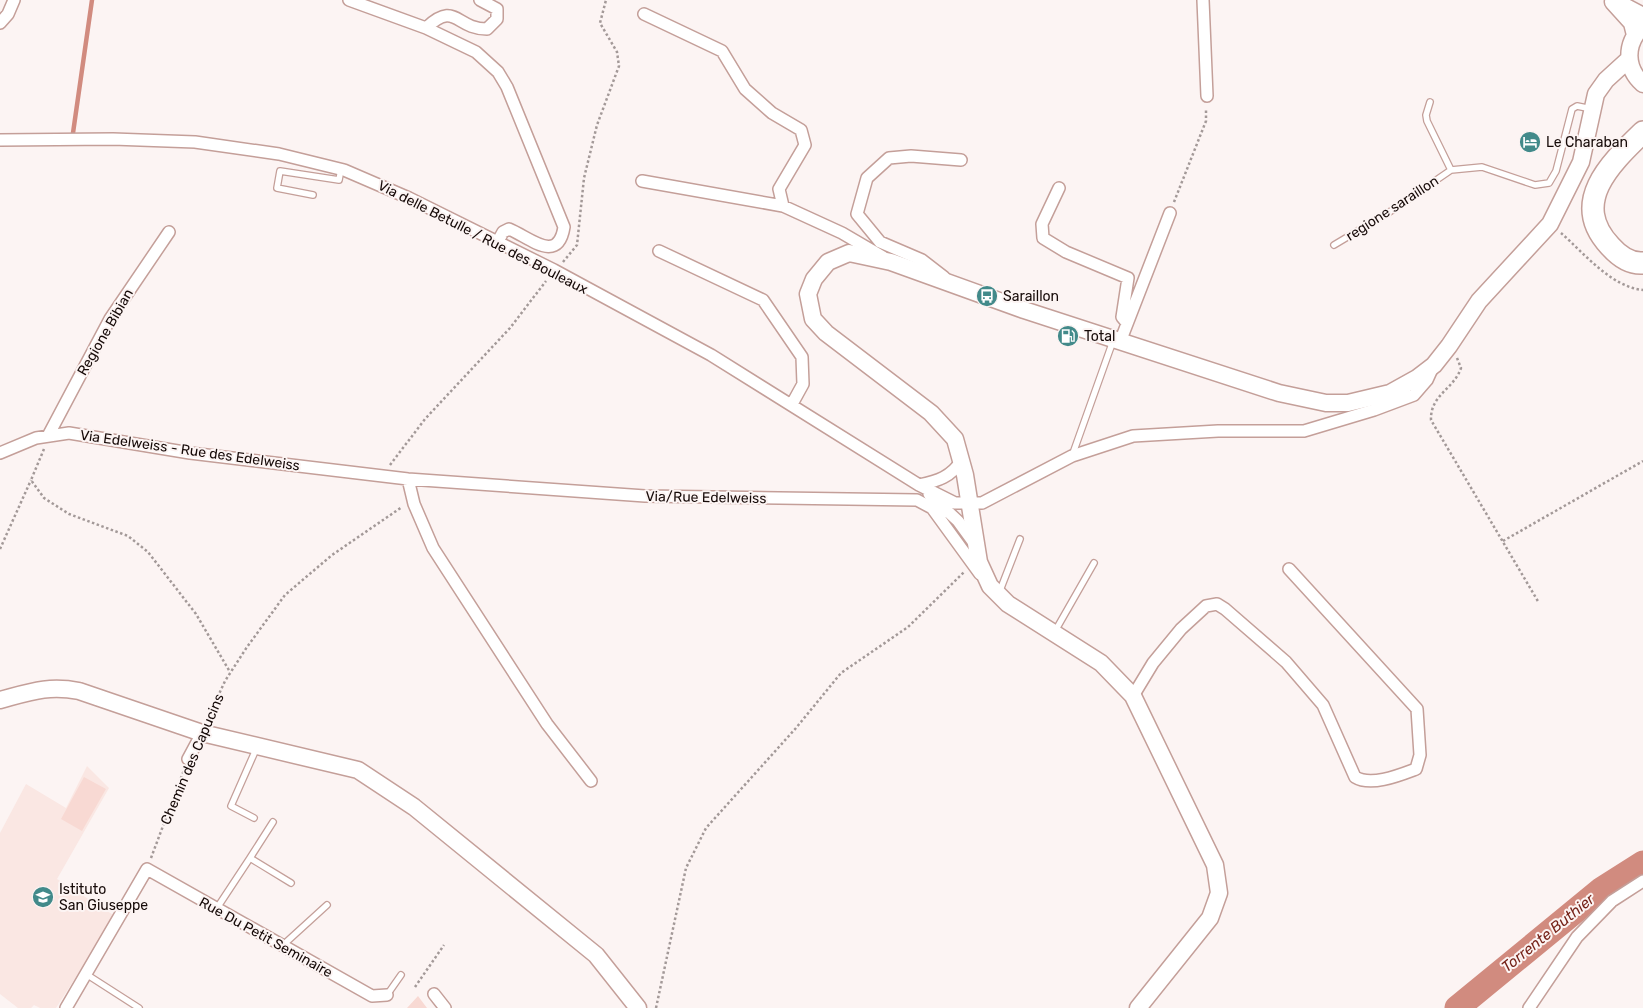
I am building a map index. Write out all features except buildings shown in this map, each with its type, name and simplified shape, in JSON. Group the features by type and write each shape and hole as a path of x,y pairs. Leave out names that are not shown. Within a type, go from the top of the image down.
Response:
{"highway":[{"path":"1643,132 1602,174 1593,199 1596,221 1606,242 1619,256 1643,263"}],"main road":[{"path":"1606,1 1624,6 1643,16"},
{"path":"1606,1 1639,31 1629,49 1629,59 1631,68 1640,82"},
{"path":"1138,1008 1206,925 1217,901 1218,884 1214,865 1133,696 1101,663 1008,604 994,590 979,562 962,460 955,439 931,412 826,333 813,319 808,294 814,279 828,262 849,253 891,262 1024,310 1279,393 1326,402 1348,403 1390,393 1418,378 1434,364 1449,346 1479,301 1550,224 1581,162 1596,94 1606,80 1629,59"},
{"path":"1593,107 1611,85 1620,80 1628,78 1640,82"},
{"path":"0,700 41,688 59,687 79,691 202,733 358,770 414,807 596,955 638,1008"}],"street":[{"path":"0,22 8,14 14,0"},
{"path":"349,0 426,28 476,52 498,72 507,87 562,218 564,227 563,237 557,244 549,247 538,245 509,229 504,232 497,243"},
{"path":"426,28 436,15 442,11 450,10 477,29 488,29 496,19 497,9 480,0"},
{"path":"1204,0 1207,96"},
{"path":"644,14 722,51 745,89 772,113 801,130 805,145 779,189 783,206"},
{"name":"Via delle Betulle / Rue des Bouleaux","path":"0,140 113,139 195,142 279,154 341,169 409,198 554,270 711,355 792,404 918,485"},
{"path":"954,284 922,260 880,242 857,214 867,178 889,158 911,156 961,160"},
{"path":"642,181 783,206 842,233 891,262"},
{"path":"1059,188 1042,224 1043,238 1066,252 1128,278 1122,316 1127,323"},
{"path":"1117,341 1127,323 1170,213"},
{"name":"Regione Bibian","path":"48,436 110,319 169,232"},
{"path":"659,252 763,300 802,357 803,384 792,404"},
{"path":"918,485 955,503 982,503 1072,456 1132,436 1218,431 1304,431 1374,410 1414,395 1427,380 1434,364"},
{"name":"Via Edelweiss - Rue des Edelweiss","path":"0,454 36,438 69,432 190,453 382,476"},
{"path":"918,485 939,481 954,471 962,460"},
{"name":"Via/Rue Edelweiss","path":"382,476 645,496 917,500 932,508 994,590"},
{"path":"408,479 414,504 433,548 547,724 591,781"},
{"path":"918,485 958,521 975,543"},
{"path":"1133,696 1153,663 1181,629 1206,606 1217,604 1286,662 1323,705 1355,777 1362,781 1370,780 1394,776 1416,769 1420,755 1416,709 1289,569"},
{"name":"Chemin des Capucins","path":"188,759 202,733"},
{"path":"66,1008 147,869"},
{"name":"Rue Du Petit Seminaire","path":"147,869 216,910 372,996 387,995"},
{"path":"1529,1008 1577,937 1612,901 1643,881"},
{"path":"434,994 445,1008"}],"lane":[{"name":"regione saraillon","path":"1430,102 1426,115 1427,121 1451,170"},
{"name":"regione saraillon","path":"1334,245 1391,211 1451,170 1482,167 1535,185 1549,183 1556,171 1572,109 1577,106 1593,107"},
{"path":"313,195 277,188 280,171 339,180 341,169"},
{"path":"1072,456 1117,341"},
{"path":"994,590 1020,539"},
{"path":"1054,633 1094,563"},
{"path":"254,818 231,806 258,745"},
{"path":"216,910 272,822"},
{"path":"250,858 291,883"},
{"path":"282,947 327,906"},
{"path":"86,974 139,1008"},
{"path":"387,995 401,976"}],"path":[{"path":"382,476 425,419 510,328 554,270 569,256 577,245 584,178 597,125 619,66 617,52 600,23 606,0"},
{"path":"1170,213 1206,121 1207,96"},
{"path":"1550,224 1618,280 1636,289 1643,290"},
{"path":"1449,346 1461,368 1459,376 1433,404 1431,420 1539,603"},
{"path":"0,549 31,480 48,436"},
{"path":"1503,541 1643,460"},
{"path":"31,480 44,498 69,514 128,536 148,552 196,614 230,672"},
{"name":"Chemin des Capucins","path":"202,733 230,672 285,595 332,555 402,507 404,500"},
{"path":"656,1008 686,868 706,828 796,728 841,673 908,627 968,568"},
{"name":"Chemin des Capucins","path":"147,869 188,759"},
{"path":"415,987 444,945"}],"shaded area":[{"name":"Istituto San Giuseppe","path":"87,766 109,788 57,879 115,916 56,1008 40,1008 34,1005 31,1008 18,1008 0,994 0,833 26,784 66,808"},
{"path":"84,777 106,789 82,831 61,819"},
{"path":"418,996 427,1008 407,1008"}],"waterway":[{"path":"73,133 92,0"},
{"name":"Torrente Buthier","path":"1457,1008 1602,889 1643,863"}],"place":[{"name":"Le Charaban","path":"1530,142"},
{"name":"Saraillon","path":"987,296"},
{"name":"Total","path":"1068,336"},
{"name":"Istituto San Giuseppe","path":"43,897"}]}
